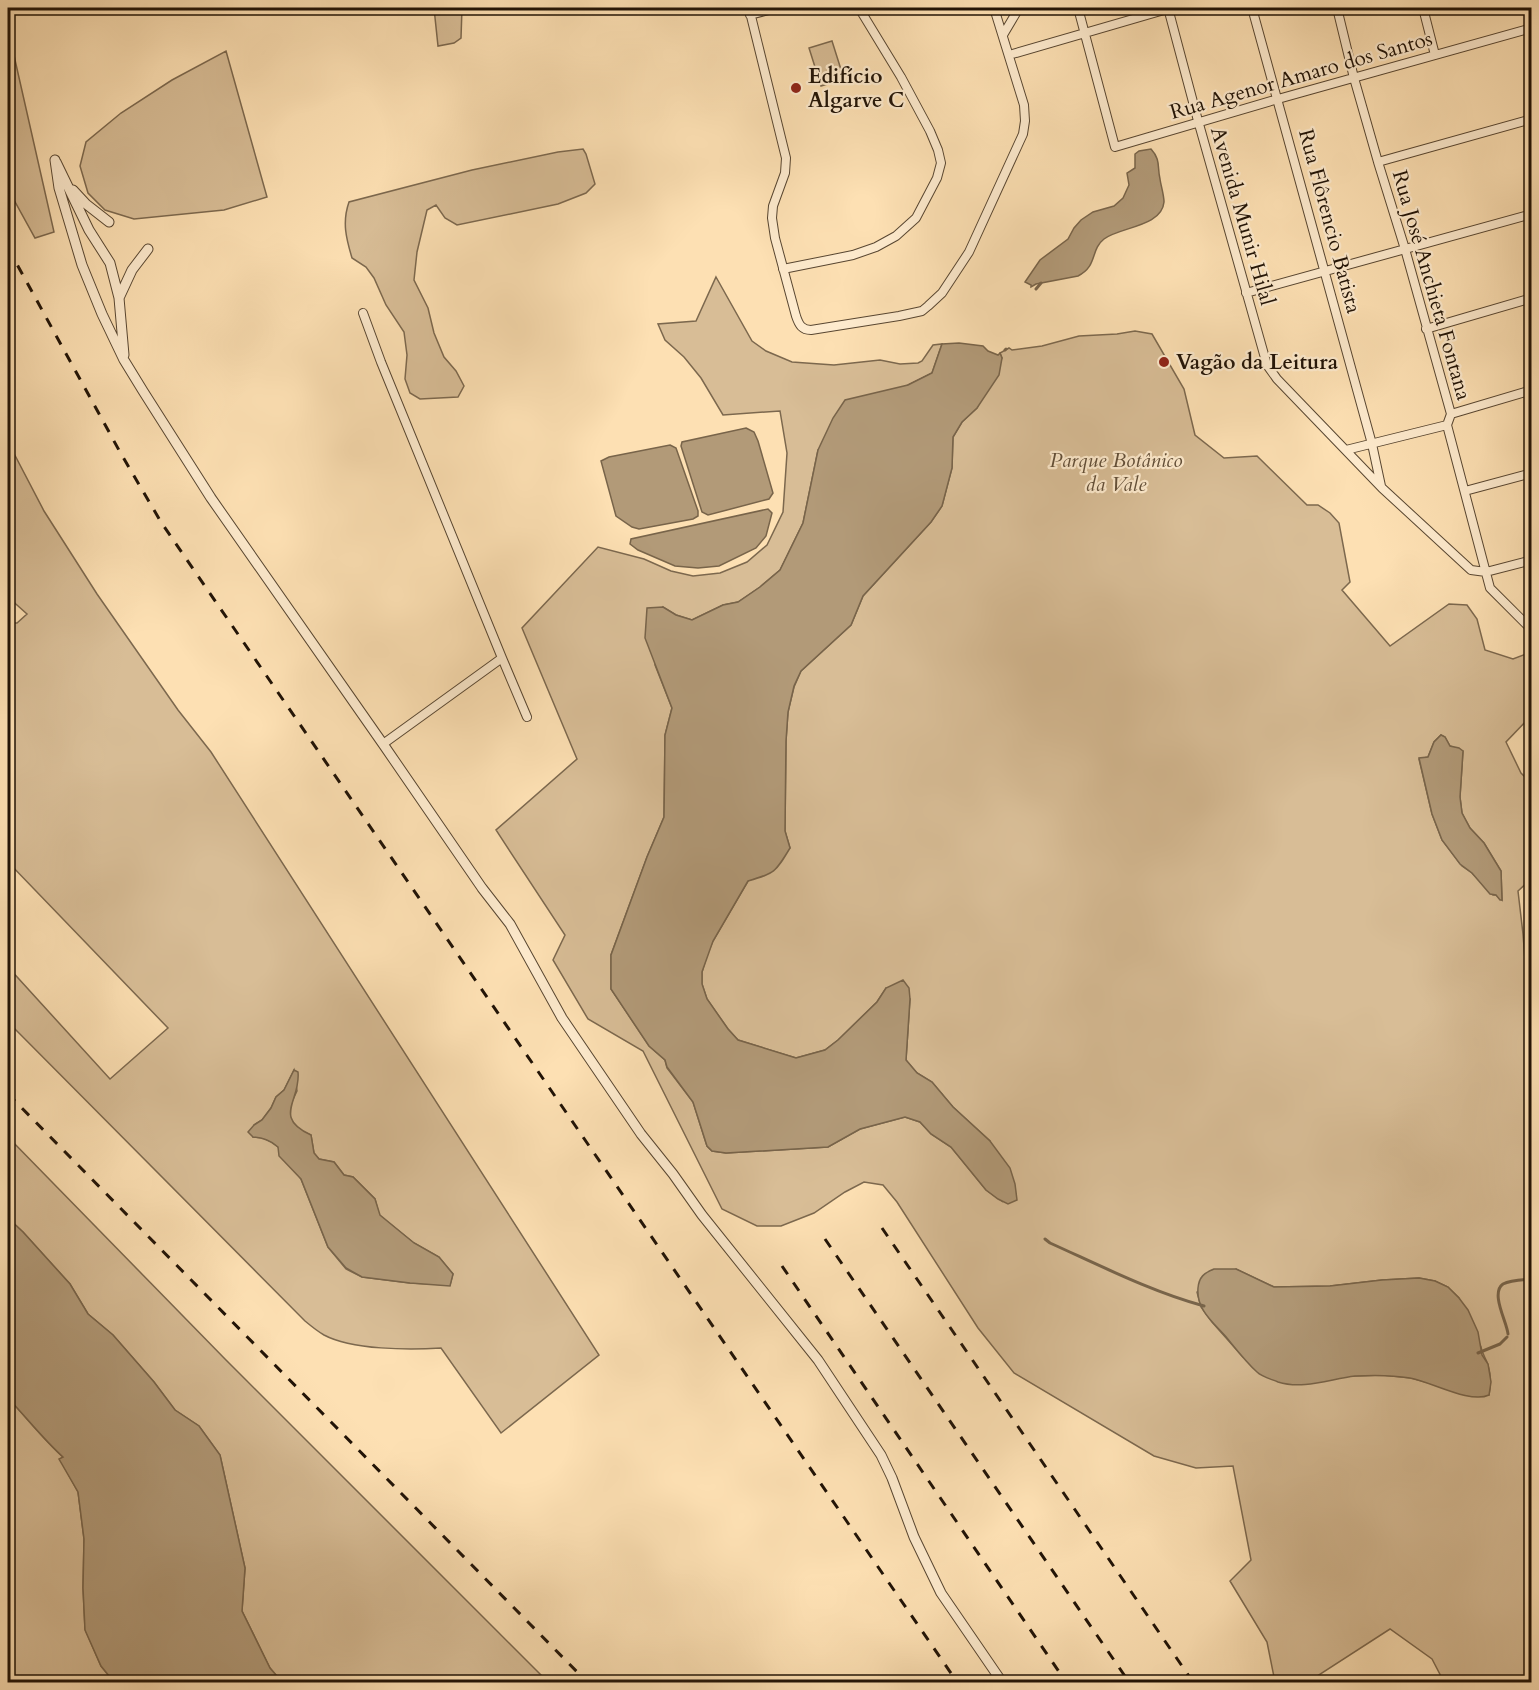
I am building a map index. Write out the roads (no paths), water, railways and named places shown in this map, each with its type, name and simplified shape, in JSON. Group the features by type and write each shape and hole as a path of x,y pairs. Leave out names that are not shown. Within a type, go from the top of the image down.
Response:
{"street":[{"path":"776,8 749,11 786,158 785,173 773,206 775,238 796,316 800,325 807,330 922,311 942,293 969,252 1023,134 1025,121 1024,105 994,8"},
{"path":"783,269 853,255 876,247 896,236 916,218 937,178 941,163 939,150 901,77 859,8"},
{"path":"1003,35 1019,8"},
{"path":"1078,8 1085,32"},
{"path":"1009,55 1169,8"},
{"name":"Avenida Munir Hilal","path":"1169,8 1198,123 1267,365 1277,379 1346,450"},
{"name":"Rua Flôrencio Batista","path":"1252,8 1372,444 1382,488"},
{"name":"Rua José Anchieta Fontana","path":"1337,8 1354,78 1451,414 1448,425 1490,588 1532,630"},
{"path":"1423,8 1435,55"},
{"name":"Rua Agenor Amaro dos Santos","path":"1085,32 1115,147 1532,28"},
{"path":"1378,162 1532,119"},
{"path":"124,360 119,298 110,263 89,230 55,160 58,188 82,265 124,360 211,498 482,888 510,924 562,1018 634,1125 702,1215 818,1360 881,1455 914,1538 940,1593 1002,1683"},
{"path":"65,179 86,204 109,222"},
{"path":"1246,293 1532,214"},
{"path":"119,298 132,270 148,249"},
{"path":"1426,328 1532,298"},
{"path":"363,313 384,371 526,717"},
{"path":"1451,414 1532,390"},
{"path":"1346,450 1448,425"},
{"path":"1346,450 1382,488 1471,570 1486,572 1532,560"},
{"path":"1465,491 1532,473"},
{"path":"383,744 502,658"}],"waterway":[{"path":"1036,289 1041,283"},
{"path":"1045,1239 1145,1286 1204,1306"},
{"path":"1508,1334 1499,1301 1499,1288 1510,1282 1532,1279"},
{"path":"1478,1353 1500,1344 1507,1337"}],"railway":[{"path":"8,248 161,522 957,1682"},
{"path":"8,1094 587,1682"},
{"path":"882,1228 1193,1682"},
{"path":"825,1239 1129,1682"},
{"path":"782,1266 1066,1682"}],"place":[{"name":"Edifício Algarve C","path":"796,88"},
{"name":"Vagão da Leitura","path":"1164,362"}],"park label":[{"name":"Parque Botânico da Vale","path":"1116,472"}]}
